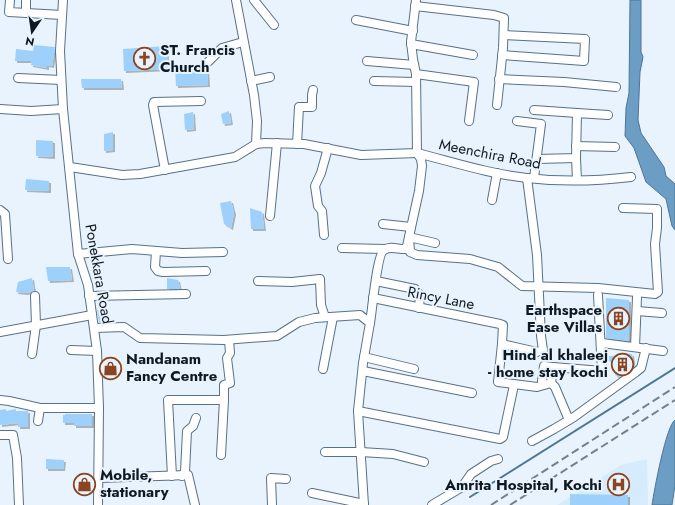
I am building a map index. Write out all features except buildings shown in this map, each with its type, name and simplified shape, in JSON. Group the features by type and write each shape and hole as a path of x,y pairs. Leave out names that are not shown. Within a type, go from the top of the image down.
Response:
{"street":[{"path":"10,0 9,12 62,15"},
{"path":"26,0 26,13"},
{"name":"Ponekkara Road","path":"63,0 60,51 63,109 78,254 88,286 97,351 99,408 98,505"},
{"path":"70,167 122,175 140,174 235,157 256,144 257,121 236,0"},
{"path":"254,0 274,25"},
{"path":"342,248 406,249 422,166 421,159 417,153 416,78 411,44 415,3 494,15 504,18 504,35 497,105"},
{"path":"356,20 413,31"},
{"path":"502,56 584,61 585,39 504,35"},
{"path":"208,62 222,48 243,42"},
{"path":"411,44 473,55"},
{"path":"367,60 414,65"},
{"path":"251,81 270,77"},
{"path":"18,78 61,80"},
{"path":"374,81 416,78 474,82 469,121"},
{"path":"499,80 564,82 616,87"},
{"path":"296,144 299,107 312,107 313,90"},
{"path":"165,170 153,105 154,102 201,101"},
{"path":"0,109 31,111 63,109"},
{"path":"534,110 608,115"},
{"path":"577,113 577,180"},
{"path":"517,121 541,124 537,159 530,178 538,255 538,286 543,350 537,352 502,344 498,382 537,387 547,384 555,387 569,420"},
{"name":"Meenchira Road","path":"256,144 265,142 296,144 361,154 417,153 497,173 530,178 577,180 631,177"},
{"path":"270,216 277,143"},
{"path":"576,146 615,147"},
{"path":"324,235 322,211 318,206 315,186 321,173 328,148"},
{"path":"537,159 576,158"},
{"path":"492,200 497,173"},
{"path":"409,237 410,252 417,255 470,259 498,267 522,286 598,288 655,294 658,292 655,244 657,209 623,208"},
{"path":"0,210 5,214 8,259"},
{"path":"384,224 411,227"},
{"path":"409,237 435,243"},
{"path":"78,254 132,248 182,253 223,252"},
{"path":"312,493 364,504 358,411 373,298 381,253 385,249"},
{"path":"156,251 155,267 158,270 163,272 206,271"},
{"path":"258,281 292,282 320,279 321,305 329,317 323,369"},
{"path":"376,281 415,289 420,295 419,308"},
{"path":"89,296 186,294"},
{"path":"547,384 553,367 602,371 602,343 598,295"},
{"path":"32,354 36,325 35,296"},
{"path":"635,347 637,297"},
{"name":"Rincy Lane","path":"373,298 500,324 503,326 502,344"},
{"path":"637,311 662,313"},
{"path":"0,332 92,315"},
{"path":"95,328 124,327 140,338 229,340 277,336 299,322 315,318 360,315 370,323"},
{"path":"221,455 224,385 230,383 227,358 230,353 229,340"},
{"path":"602,343 663,351"},
{"path":"532,441 569,420 641,368 646,348"},
{"path":"71,350 97,351"},
{"path":"364,357 414,369"},
{"path":"363,371 472,393"},
{"path":"358,411 500,439 503,437 514,385"},
{"path":"0,400 40,408 99,408"},
{"path":"172,476 168,400 224,400"},
{"path":"38,421 40,408"},
{"path":"196,418 192,426 186,431 185,476 197,505"},
{"path":"0,435 13,435 17,458 19,505"},
{"path":"325,452 393,454 424,462"},
{"path":"432,505 462,487 471,474 491,461 498,459"},
{"path":"98,478 185,476"},
{"path":"272,505 271,478 286,479"}],"shaded area":[{"name":"Amrita Hospital, Kochi","path":"647,459 648,505 557,505 621,465"}],"water":[{"path":"630,0 641,0 641,52 643,57 640,72 638,120 641,133 664,167 666,176 675,184 675,230 672,226 666,199 646,182 634,148 625,136 626,108 629,93"},
{"path":"675,420 675,485 672,505 652,505 664,446"}],"waterway":[{"path":"470,497 675,368"}],"railway":[{"path":"491,505 675,387"},
{"path":"510,505 675,400"}],"place":[{"name":"ST. Francis Church","path":"145,59"},
{"name":"Earthspace Ease Villas","path":"618,319"},
{"name":"Hind al khaleej - home stay kochi","path":"623,364"},
{"name":"Nandanam Fancy Centre","path":"111,368"},
{"name":"Mobile, stationary","path":"85,484"},
{"name":"Amrita Hospital, Kochi","path":"618,485"}]}
